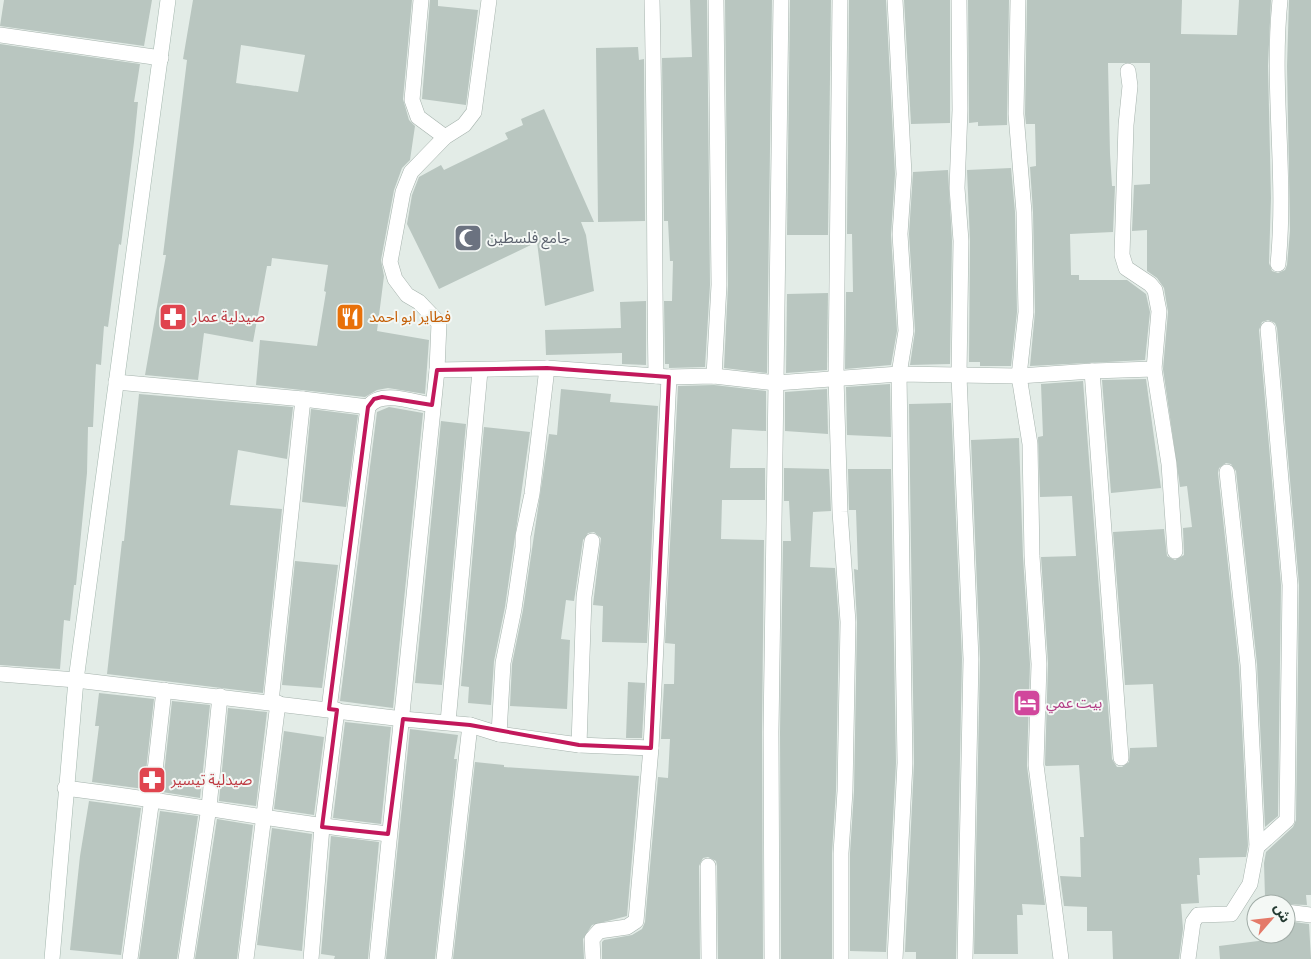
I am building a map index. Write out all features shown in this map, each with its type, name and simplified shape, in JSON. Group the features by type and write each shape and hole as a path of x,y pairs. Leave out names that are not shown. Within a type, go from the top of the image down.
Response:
{"street":[{"path":"52,959 65,788 76,680 168,0"},
{"path":"421,0 412,100 418,117 445,137"},
{"path":"377,959 388,834 403,719 432,405 437,370 438,323 419,302 407,295 395,279 390,262 406,185 411,172 445,137 464,125 474,112 489,0"},
{"path":"593,959 592,939 599,931 626,927 636,921 651,748 663,376 654,256 656,156 652,0"},
{"path":"714,376 719,285 716,0"},
{"path":"772,959 771,732 781,0"},
{"path":"840,0 836,377 840,512 848,622 845,791 841,854 841,959"},
{"path":"895,0 904,174 900,234 906,331 899,374 905,763 895,959"},
{"path":"959,0 960,110 957,188 962,241 959,376 971,659 965,959"},
{"path":"1018,0 1016,114 1024,212 1026,312 1019,376 1030,444 1032,556 1039,664 1036,765 1061,959"},
{"path":"1278,264 1280,241 1280,159 1277,33 1280,0"},
{"path":"0,35 161,58"},
{"path":"1128,71 1130,86 1126,125 1122,254 1126,268 1150,284 1155,290 1159,311 1154,368 1169,464 1175,551"},
{"path":"1258,847 1287,820 1290,585 1268,329"},
{"path":"437,370 480,371 547,368 663,376 714,376 776,383 836,377 899,374 1019,376 1154,368"},
{"path":"499,734 503,663 514,609 523,548 522,536 532,494 547,368"},
{"path":"448,722 480,371"},
{"path":"1092,371 1121,758"},
{"path":"116,382 303,399 368,407"},
{"path":"311,959 333,709 368,407 374,399 382,397 432,405"},
{"path":"246,959 263,816 303,399"},
{"path":"1188,959 1193,922 1198,915 1231,914 1250,884 1258,847 1248,665 1227,472"},
{"path":"579,745 584,597 592,540"},
{"path":"0,674 76,680 333,709 403,719 448,722 470,725 499,734 579,745 651,748"},
{"path":"130,959 152,798 164,690"},
{"path":"186,959 209,807 220,696"},
{"path":"444,959 470,725"},
{"path":"65,788 152,798 322,827 388,834"},
{"path":"708,866 709,959"},
{"path":"1296,913 1311,915"}],"highlighted area":[{"path":"547,368 669,377 651,748 579,745 470,725 403,719 388,834 322,827 337,710 329,709 368,407 374,399 382,397 432,405 437,370"}],"building":[{"path":"4,0 152,0 144,46 0,26"},
{"path":"193,0 412,0 403,99 409,120 415,126 410,160 402,168 394,190 381,260 384,276 377,331 429,340 425,394 388,388 377,390 365,397 256,385 260,340 317,346 326,292 324,291 328,265 272,258 271,266 267,266 253,342 204,333 198,380 145,375 166,255 163,255 187,60 183,59","holes":["241,45 305,55 298,92 236,83"]},
{"path":"430,0 438,0 438,6 478,10 466,105 422,99"},
{"path":"690,0 707,0 710,285 705,367 669,368 669,364 665,364 664,301 672,301 673,261 670,261 668,221 664,221 662,58 692,57"},
{"path":"725,0 772,0 767,373 724,368 728,285"},
{"path":"790,0 831,0 828,235 787,235"},
{"path":"849,0 886,0 895,174 891,235 897,331 891,365 845,369 846,292 853,292 852,234 847,234"},
{"path":"904,0 950,0 950,123 911,124"},
{"path":"968,0 1009,0 1007,125 978,126 978,122 969,123"},
{"path":"1027,0 1182,0 1181,34 1237,35 1239,0 1271,0 1268,66 1271,198 1269,263 1272,271 1278,273 1285,270 1287,265 1290,231 1287,66 1289,0 1311,0 1311,895 1306,895 1307,905 1296,905 1296,894 1265,894 1264,863 1266,852 1293,827 1296,820 1299,585 1277,328 1275,323 1268,320 1262,322 1259,330 1281,585 1278,816 1265,827 1257,664 1236,471 1231,464 1226,463 1219,468 1218,473 1239,666 1248,846 1246,857 1199,858 1200,875 1197,875 1199,903 1181,904 1183,929 1179,959 1113,959 1112,931 1087,931 1087,907 1064,906 1060,876 1081,877 1080,837 1084,837 1079,765 1045,765 1048,663 1041,557 1076,556 1072,496 1040,497 1038,437 1043,436 1041,384 1083,381 1112,759 1117,767 1122,767 1129,762 1130,748 1157,747 1153,684 1125,685 1113,532 1164,529 1167,556 1175,560 1184,555 1183,528 1192,527 1187,486 1180,487 1163,369 1168,312 1164,288 1157,278 1147,271 1147,230 1132,231 1134,185 1150,184 1150,63 1108,63 1110,154 1112,186 1115,186 1113,232 1070,234 1071,275 1079,275 1079,280 1127,280 1146,294 1150,312 1145,360 1030,366 1035,312 1030,167 1036,166 1035,124 1026,124"},
{"path":"0,44 140,64 134,102 138,102 134,142 121,245 119,244 108,327 104,326 101,365 96,364 93,427 88,427 87,473 76,585 74,585 70,621 64,620 60,669 0,665"},
{"path":"638,47 639,60 644,59 645,221 598,222 596,48"},
{"path":"544,109 594,222 581,222 586,235 594,291 545,306 537,242 439,289 407,224 412,195 419,177 441,165 444,170 508,139 505,133 523,125 521,119"},
{"path":"1011,168 1015,212 1017,312 1011,366 980,366 980,362 969,362 970,241 967,170"},
{"path":"948,170 952,241 950,364 910,365 915,331 909,234 913,172"},
{"path":"828,293 827,370 786,373 787,294"},
{"path":"646,301 646,365 622,364 622,353 546,355 545,330 621,328 620,302"},
{"path":"1146,379 1161,488 1111,493 1102,380"},
{"path":"890,384 891,437 847,435 846,387"},
{"path":"714,385 766,391 766,431 732,429 730,468 765,468 765,500 722,500 721,539 764,540 762,732 763,959 718,959 717,866 716,861 708,857 703,858 699,866 700,959 602,959 602,942 604,940 632,935 642,929 645,922 658,777 668,778 670,739 661,739 664,684 674,684 675,644 665,643 678,386"},
{"path":"561,389 611,394 610,402 658,406 647,643 602,642 603,606 593,605 601,538 594,532 588,533 583,540 574,601 566,600 561,639 570,640 567,709 510,706 512,664 523,610 549,434 557,435"},
{"path":"827,389 828,434 785,431 785,392"},
{"path":"139,394 293,407 287,459 238,450 230,505 282,509 263,693 107,674 122,541 124,541"},
{"path":"951,403 962,659 956,959 916,959 916,952 905,952 914,763 909,404"},
{"path":"389,407 423,413 393,708 340,701 377,412"},
{"path":"311,409 358,415 346,507 302,502"},
{"path":"441,421 466,424 442,685 415,683"},
{"path":"484,427 530,432 505,607 494,661 491,705 468,703 469,687 461,686"},
{"path":"1019,438 1023,557 1030,664 1027,766 1045,905 1022,904 1023,915 1017,915 1018,954 974,954 980,659 971,440"},
{"path":"784,468 829,469 831,511 813,512 810,567 835,568 839,622 836,791 832,853 832,959 781,959 780,732 783,541 791,541 789,501 784,501"},
{"path":"848,469 891,469 896,763 886,952 850,951 850,853 854,791 857,622 854,569 858,570 856,510 849,510"},
{"path":"295,561 338,565 322,688 282,685"},
{"path":"628,682 645,683 642,738 626,738"},
{"path":"99,693 154,699 144,789 92,782 99,726 95,726"},
{"path":"172,701 210,705 200,798 162,792"},
{"path":"228,708 267,712 256,806 219,801"},
{"path":"345,722 391,727 381,824 333,818"},
{"path":"410,729 458,735 454,759 457,759 435,959 386,959"},
{"path":"284,731 324,737 314,815 274,809"},
{"path":"475,762 504,765 504,767 639,776 627,916 592,925 583,939 584,959 453,959"},
{"path":"89,801 141,808 121,955 70,950 80,856"},
{"path":"160,811 198,816 177,959 139,959"},
{"path":"217,819 253,825 237,959 195,959"},
{"path":"272,828 312,834 302,951 257,945"},
{"path":"331,836 379,842 368,959 334,959 335,956 321,954"},
{"path":"1296,922 1309,924 1311,959 1220,959 1219,946 1246,943 1296,944"}],"place":[{"name":"جامع فلسطين","path":"468,238"},
{"name":"صيدلية عمار","path":"173,317"},
{"name":"فطاير ابو احمد","path":"350,317"},
{"name":"بيت عمي","path":"1027,703"},
{"name":"صيدلية تيسير","path":"152,780"}]}
